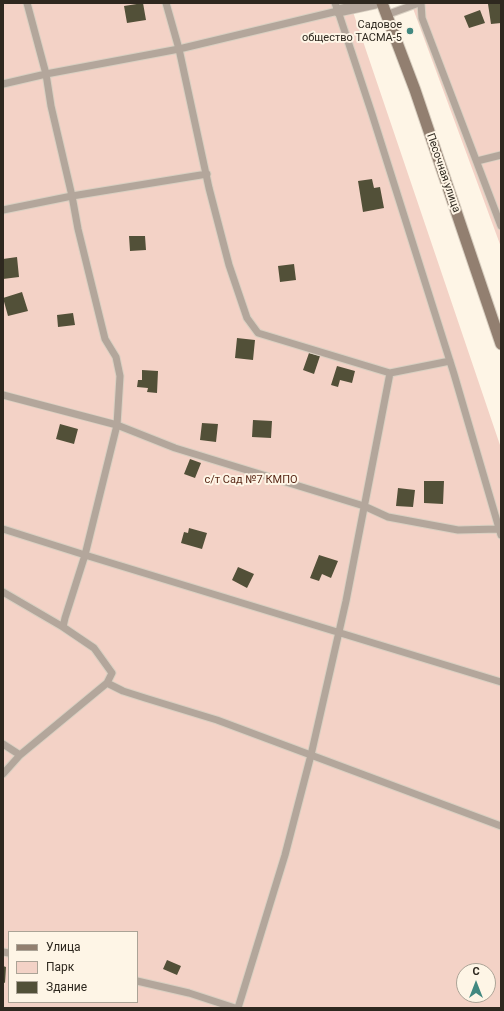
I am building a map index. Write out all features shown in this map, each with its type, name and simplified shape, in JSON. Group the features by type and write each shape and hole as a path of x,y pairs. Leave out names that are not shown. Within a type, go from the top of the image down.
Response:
{"main road":[{"name":"Песочная улица","path":"382,3 415,90 501,344"}],"street":[{"path":"336,7 375,3"}],"lane":[{"path":"27,3 46,74 51,106 72,196 78,229 105,339 116,357 120,376 116,425 85,555 63,628"},
{"path":"166,3 179,49 229,265 247,318 258,333 390,373 450,361"},
{"path":"386,15 420,3 422,18 501,226"},
{"path":"3,84 46,74 179,49 336,7 372,114 450,361 500,532 458,530 388,517 364,506 175,448 116,425 3,395"},
{"path":"476,161 501,155"},
{"path":"3,210 72,196 207,174"},
{"path":"238,1008 285,855 311,755 339,632 390,373"},
{"path":"3,529 501,682"},
{"path":"3,592 94,648 112,673 107,683 20,755 3,774"},
{"path":"107,683 123,691 217,720 501,826"},
{"path":"3,744 20,755"},
{"path":"138,981 189,993 235,1008"}],"green space":[{"name":"с/т Сад №7 КМПО","path":"3,3 350,3 501,448 501,1008 3,1008"},
{"path":"411,3 501,3 501,247"}],"building":[{"path":"143,3 146,20 127,23 124,6"},
{"path":"501,3 501,23 491,24 488,4"},
{"path":"480,10 485,23 469,28 464,16"},
{"path":"372,179 374,188 380,187 384,208 363,212 358,181"},
{"path":"129,236 145,236 146,250 130,251"},
{"path":"17,257 19,277 3,279 3,259"},
{"path":"294,264 296,280 280,282 278,266"},
{"path":"22,292 28,311 8,316 3,298"},
{"path":"73,313 75,325 58,327 57,315"},
{"path":"237,338 255,340 253,360 235,358"},
{"path":"309,353 320,356 314,374 303,370"},
{"path":"337,366 355,371 352,383 340,380 338,387 331,385"},
{"path":"142,370 158,371 157,393 147,392 148,388 137,387 138,380 142,380"},
{"path":"253,420 272,421 271,438 252,437"},
{"path":"202,423 218,424 216,442 200,440"},
{"path":"60,424 78,429 74,444 56,439"},
{"path":"190,459 201,463 195,478 184,474"},
{"path":"424,481 444,481 443,504 424,503"},
{"path":"398,488 415,490 413,507 396,506"},
{"path":"189,528 207,533 202,549 181,543 184,532 188,533"},
{"path":"319,555 338,561 331,578 322,574 319,581 310,578"},
{"path":"238,567 254,574 247,588 232,580"},
{"path":"167,960 181,966 177,975 163,969"},
{"path":"3,966 6,967 5,983 3,982"}],"place":[{"name":"Садовое общество ТАСМА-5","path":"410,31"}]}
